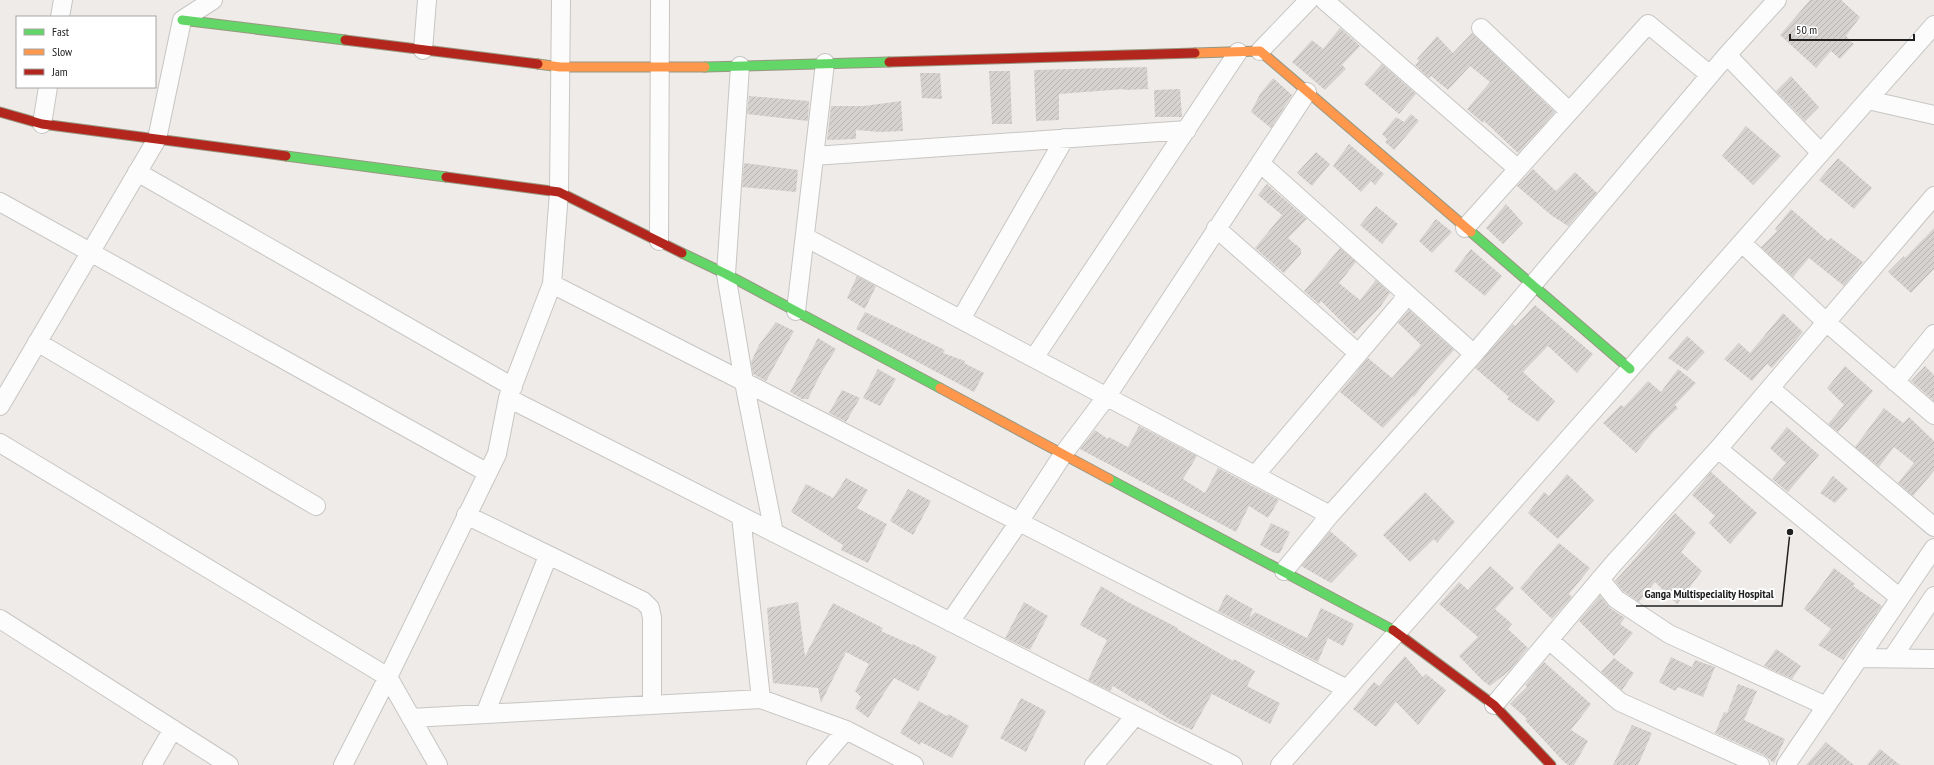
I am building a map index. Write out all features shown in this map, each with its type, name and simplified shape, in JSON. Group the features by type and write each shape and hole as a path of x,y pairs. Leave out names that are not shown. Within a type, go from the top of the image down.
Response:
{"street":[{"path":"60,16 63,0"},
{"path":"0,406 157,139 182,20 213,0"},
{"path":"423,50 428,0"},
{"path":"342,765 388,677 497,454 511,392 552,284 559,192 561,0"},
{"path":"659,241 660,0"},
{"path":"182,20 560,66 660,68 1260,51 1309,0"},
{"path":"1324,0 1518,169"},
{"path":"1284,571 1330,515 1474,354 1772,2"},
{"path":"1465,228 1648,24 1710,75"},
{"path":"1280,765 1934,25"},
{"path":"1481,28 1570,111"},
{"path":"1260,51 1630,369"},
{"path":"1034,358 1238,52"},
{"path":"1727,55 1822,153"},
{"path":"796,311 825,64"},
{"path":"740,66 726,274 744,382 774,533"},
{"path":"42,124 48,88"},
{"path":"950,622 1019,522 1064,453 1107,396 1216,228 1307,92"},
{"path":"1868,100 1934,115"},
{"path":"0,112 42,124 559,192 726,274 1064,453 1398,633 1494,705 1551,765"},
{"path":"814,156 1187,130"},
{"path":"961,319 1066,138"},
{"path":"1260,163 1474,354"},
{"path":"137,172 511,392 741,516 1233,765"},
{"path":"1494,705 1600,579 1718,449 1934,196"},
{"path":"0,202 91,251 488,473"},
{"path":"1216,228 1358,353"},
{"path":"805,237 1256,474 1330,515"},
{"path":"1742,243 1826,322 1934,416"},
{"path":"552,284 1347,689"},
{"path":"1256,474 1408,294"},
{"path":"1895,382 1934,334"},
{"path":"38,342 316,506"},
{"path":"1770,388 1934,527"},
{"path":"0,443 388,677 438,765"},
{"path":"1718,449 1900,598"},
{"path":"466,515 642,601 650,608 652,618 652,705"},
{"path":"741,516 761,699"},
{"path":"1786,765 1934,548"},
{"path":"485,714 548,556"},
{"path":"1600,579 1616,599 1669,634 1826,706"},
{"path":"1892,658 1934,596"},
{"path":"0,619 229,765"},
{"path":"1549,640 1620,702 1760,765"},
{"path":"1860,658 1934,659"},
{"path":"411,718 761,699 846,730 914,765"},
{"path":"1094,765 1135,716"},
{"path":"152,765 173,729"},
{"path":"816,765 846,730"}],"building":[{"path":"1810,0 1841,0 1860,17 1846,36 1854,44 1840,59 1831,51 1816,68 1780,35"},
{"path":"1340,28 1360,46 1342,65 1346,69 1325,90 1292,62 1312,40 1323,49"},
{"path":"1472,33 1555,112 1518,153 1484,121 1483,123 1467,109 1490,82 1470,66 1448,90 1431,76 1429,78 1415,65 1419,61 1417,59 1437,36 1453,53"},
{"path":"1382,64 1416,94 1399,114 1364,84"},
{"path":"1147,67 1148,89 1124,89 1059,94 1059,120 1036,121 1034,70"},
{"path":"989,71 1010,71 1012,124 992,124"},
{"path":"920,73 940,73 942,99 922,98"},
{"path":"1791,76 1819,107 1805,121 1776,91"},
{"path":"1273,78 1292,95 1271,128 1251,112 1260,94"},
{"path":"1180,89 1182,117 1155,117 1154,90"},
{"path":"749,96 809,101 808,121 747,114"},
{"path":"901,101 903,131 880,132 856,130 856,139 827,140 831,106 864,106"},
{"path":"1411,114 1419,121 1394,150 1385,142 1387,139 1382,134 1396,117 1404,122"},
{"path":"1746,126 1781,156 1753,185 1722,156"},
{"path":"1349,144 1384,174 1375,185 1371,181 1361,192 1333,166"},
{"path":"1316,152 1330,164 1312,186 1297,173"},
{"path":"1838,158 1872,188 1854,209 1819,180"},
{"path":"744,163 798,170 796,192 742,187"},
{"path":"1533,169 1556,191 1575,172 1597,193 1568,226 1551,215 1517,186"},
{"path":"1267,184 1307,219 1288,238 1301,249 1301,254 1284,273 1255,248 1282,215 1258,195"},
{"path":"1506,204 1523,223 1503,244 1486,228"},
{"path":"1376,206 1398,224 1382,244 1360,225"},
{"path":"1791,209 1828,241 1831,238 1863,262 1844,286 1809,258 1793,277 1761,247 1777,231 1775,229"},
{"path":"1436,219 1452,232 1432,253 1419,241"},
{"path":"1934,228 1934,269 1911,293 1888,272 1904,256 1905,258"},
{"path":"1340,248 1356,262 1339,283 1360,300 1376,280 1390,293 1380,307 1354,334 1321,301 1319,304 1304,291"},
{"path":"1471,249 1502,276 1485,296 1454,271"},
{"path":"857,276 876,286 865,309 847,298"},
{"path":"1535,305 1593,354 1577,373 1548,346 1523,372 1555,401 1538,422 1507,399 1509,397 1475,368 1513,324 1515,326"},
{"path":"1409,310 1454,350 1425,382 1414,397 1413,396 1383,428 1340,392 1368,358 1392,378 1421,345 1398,323"},
{"path":"865,312 945,350 943,353 965,361 964,363 984,373 974,392 856,329"},
{"path":"1783,313 1803,332 1772,368 1767,364 1752,381 1724,359 1739,343 1750,353"},
{"path":"776,322 794,331 766,381 753,374 751,362 759,345"},
{"path":"1687,336 1705,352 1687,371 1668,358"},
{"path":"818,338 836,349 821,373 808,399 802,399 790,392"},
{"path":"1845,366 1873,391 1838,432 1828,424 1844,405 1827,388"},
{"path":"1925,366 1934,375 1934,401 1911,381"},
{"path":"878,369 896,379 880,406 863,398"},
{"path":"1678,369 1696,383 1675,405 1678,408 1653,432 1636,453 1603,423 1621,405 1624,407 1648,381 1661,392"},
{"path":"842,390 860,398 846,422 829,413"},
{"path":"1884,408 1903,423 1909,417 1934,441 1934,471 1913,496 1898,483 1914,463 1894,447 1879,467 1855,447"},
{"path":"1139,426 1197,456 1183,479 1205,493 1218,468 1279,500 1268,518 1249,506 1236,532 1080,449 1095,430 1108,439 1109,437 1128,447"},
{"path":"1787,427 1819,455 1788,492 1772,479 1786,463 1770,448"},
{"path":"1711,472 1757,513 1730,544 1709,523 1715,516 1692,495"},
{"path":"1567,474 1594,500 1558,539 1528,513 1544,492 1549,496"},
{"path":"1833,476 1848,489 1835,503 1820,493"},
{"path":"846,478 868,490 857,508 887,524 868,563 841,550 843,545 791,512 806,484 833,498"},
{"path":"908,489 931,501 913,535 890,521"},
{"path":"1425,492 1455,522 1437,543 1434,539 1410,562 1383,535"},
{"path":"1675,513 1696,533 1681,552 1702,571 1677,604 1655,582 1639,602 1623,591 1615,581"},
{"path":"1271,523 1290,532 1280,553 1275,553 1260,545"},
{"path":"1330,531 1358,555 1331,583 1301,566"},
{"path":"1559,543 1590,568 1569,594 1572,597 1552,619 1520,588"},
{"path":"1490,566 1514,588 1495,609 1512,624 1508,629 1528,648 1509,671 1490,686 1482,680 1459,656 1478,637 1439,604 1459,582 1468,590"},
{"path":"1834,568 1855,584 1853,586 1882,606 1843,660 1818,645 1831,629 1804,609"},
{"path":"1101,586 1178,628 1177,629 1233,661 1234,659 1255,671 1247,686 1280,703 1270,724 1212,694 1192,730 1169,719 1140,700 1139,702 1113,686 1110,691 1088,680 1107,640 1080,625"},
{"path":"1226,594 1253,609 1249,618 1255,612 1307,638 1321,608 1354,624 1343,646 1328,638 1318,662 1218,611"},
{"path":"1600,596 1610,608 1625,618 1620,624 1633,633 1614,656 1579,621"},
{"path":"798,602 805,656 833,603 883,628 881,631 912,645 913,644 937,657 918,691 894,678 868,718 855,708 861,697 855,691 869,664 846,652 821,703 818,688 773,683 767,608"},
{"path":"1024,602 1048,616 1030,650 1005,638"},
{"path":"1776,649 1801,666 1792,679 1764,666"},
{"path":"1405,656 1423,677 1426,674 1446,690 1418,725 1396,702 1376,727 1353,709 1374,682 1379,686"},
{"path":"1671,657 1692,667 1695,660 1715,667 1703,697 1678,687 1675,691 1659,682"},
{"path":"1614,658 1634,673 1622,690 1601,672"},
{"path":"1544,662 1591,704 1571,730 1588,741 1574,765 1568,765 1563,761 1525,720 1527,719 1510,704 1527,687 1525,685"},
{"path":"1738,684 1757,691 1744,720 1785,739 1774,763 1764,755 1715,733 1724,712 1727,713"},
{"path":"1021,698 1046,711 1026,752 1000,738"},
{"path":"919,701 947,716 949,714 969,726 952,758 921,742 920,745 900,733"},
{"path":"1632,725 1652,733 1638,765 1613,765"},
{"path":"1826,742 1854,765 1806,765"},
{"path":"1880,749 1900,765 1867,765"}],"traffic: fast":[{"path":"182,20 345,40"},
{"path":"705,67 889,62"},
{"path":"286,156 446,177"},
{"path":"1471,232 1630,369"},
{"path":"682,253 726,274 940,388"},
{"path":"1109,479 1393,630"}],"traffic: slow":[{"path":"1195,53 1260,51 1471,232"},
{"path":"538,64 560,67 705,67"},
{"path":"940,388 1109,479"}],"traffic: jam":[{"path":"345,40 538,64"},
{"path":"889,62 1195,53"},
{"path":"0,112 42,124 286,156"},
{"path":"446,177 559,192 682,253"},
{"path":"1393,630 1494,705 1551,765"}],"place":[{"name":"Ganga Multispeciality Hospital","path":"1790,532"}]}
